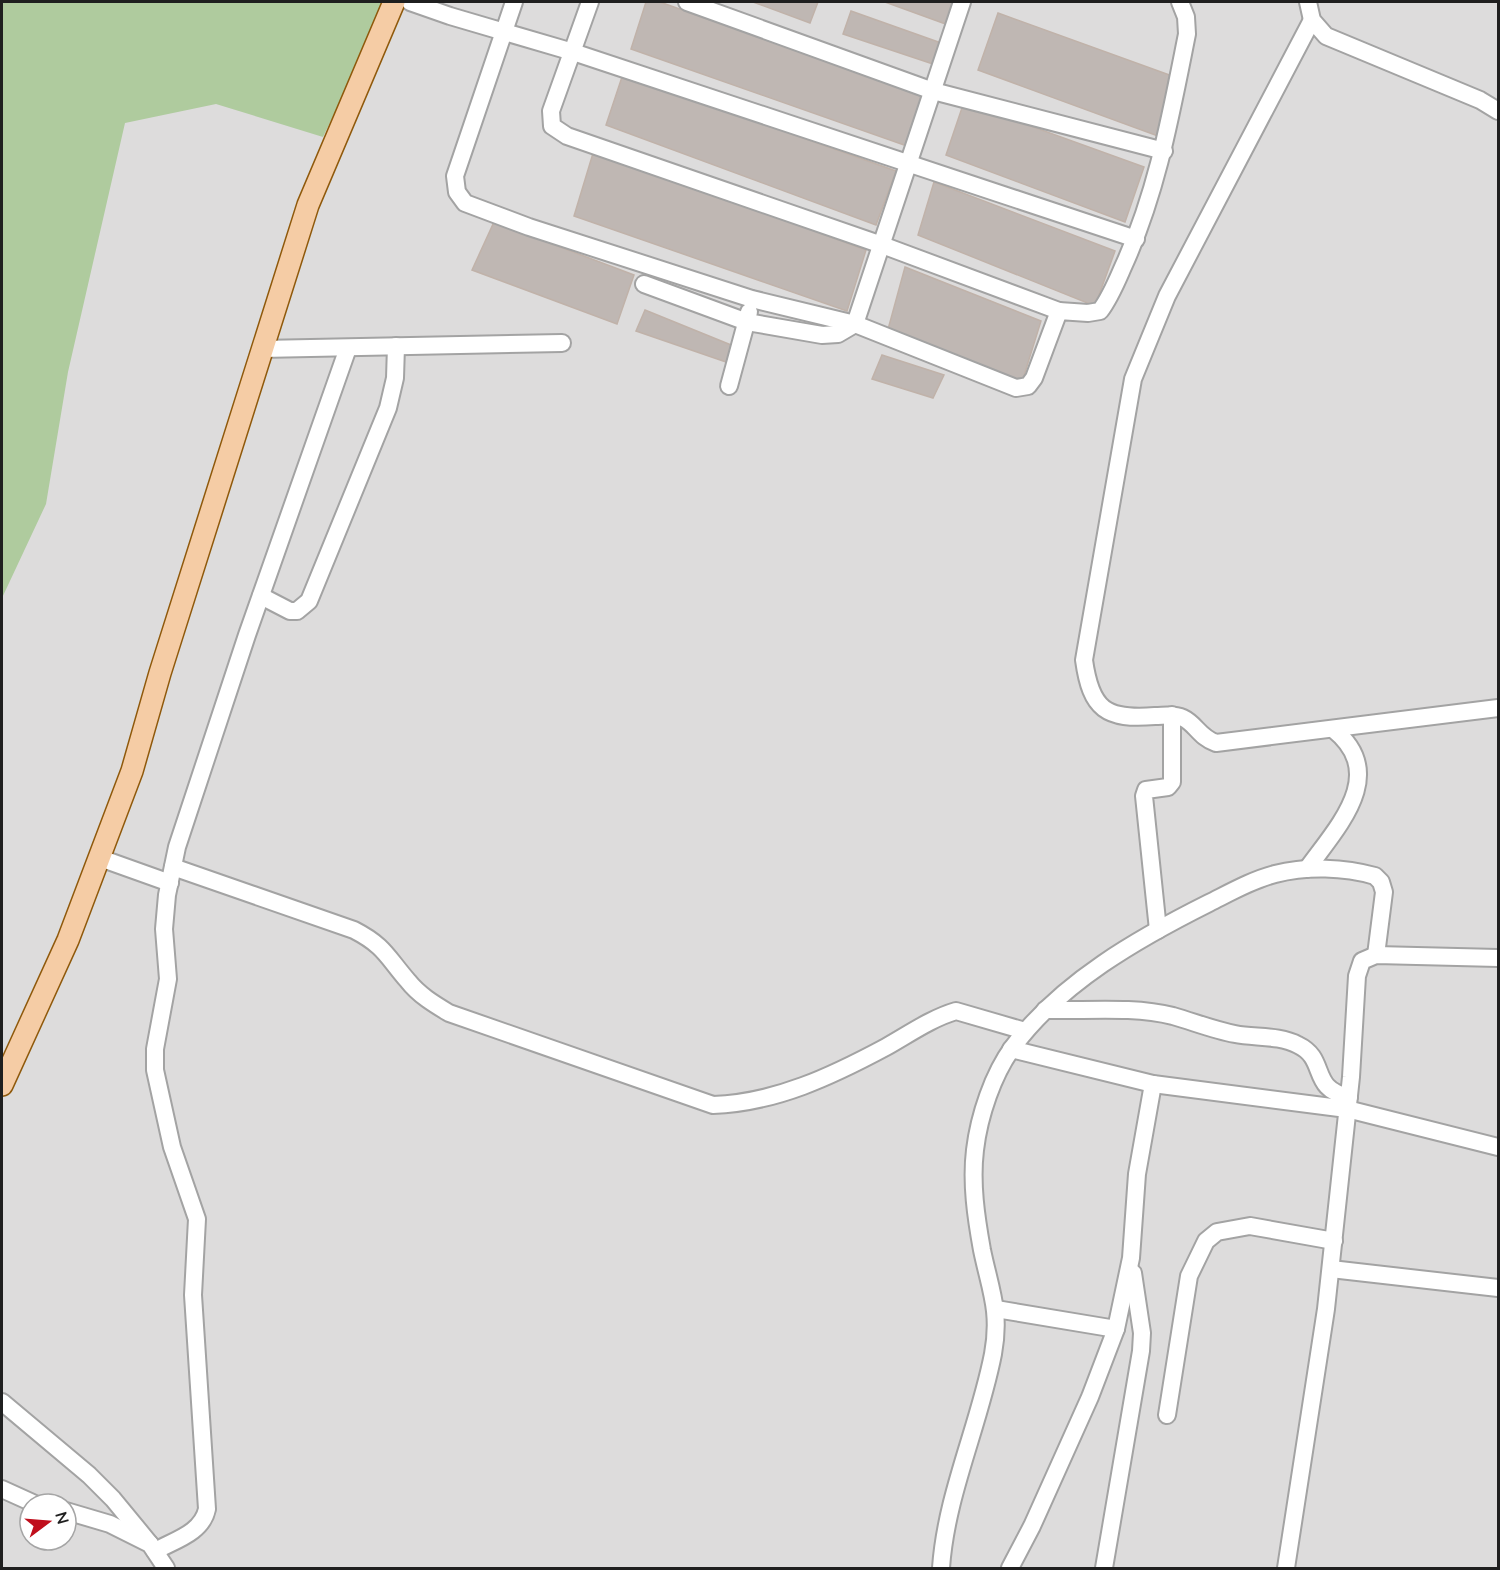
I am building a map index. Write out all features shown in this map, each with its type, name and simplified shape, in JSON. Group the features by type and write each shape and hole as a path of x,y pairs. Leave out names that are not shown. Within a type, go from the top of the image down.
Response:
{"main road":[{"path":"3,1075 68,940 132,771 160,673 308,205 393,2"}],"street":[{"path":"410,2 573,52 1136,239"},
{"path":"514,2 455,176 457,192 465,203 551,234 752,299 855,324 1016,388 1028,386 1034,378 1059,311"},
{"path":"591,2 551,111 552,126 567,136 882,245 1059,311 1100,311 1108,302 1136,239 1164,151 1187,34 1186,17 1180,2"},
{"path":"687,2 933,91 1164,151"},
{"path":"644,284 747,322 822,335 838,334 855,324 962,2"},
{"path":"1308,2 1312,20 1326,36 1480,100 1498,111"},
{"path":"1312,20 1167,296 1133,379 1084,660 1086,679 1095,701 1110,713 1131,718 1172,715 1184,718 1197,733 1216,743 1498,708"},
{"path":"729,386 752,299"},
{"path":"261,349 562,343"},
{"path":"261,596 290,611 297,611 309,601 388,408 395,378 396,346"},
{"path":"152,1547 197,1528 205,1521 207,1509 193,1294 197,1219 172,1147 155,1070 154,1049 168,979 164,929 171,875 261,596 348,348"},
{"path":"1158,930 1144,796 1146,790 1168,787 1172,782 1172,715"},
{"path":"1307,869 1347,812 1358,783 1356,759 1352,747 1333,729"},
{"path":"100,858 171,875 354,930 372,939 385,950 408,981 431,1003 449,1013 713,1105 738,1104 767,1098 813,1082 857,1063 946,1014 956,1011 1025,1032"},
{"path":"941,1569 951,1512 993,1354 996,1310 976,1216 975,1149 984,1110 1011,1049 1046,1010 1110,961 1158,930 1248,884 1274,874 1307,869 1364,873 1375,876 1381,882 1384,892 1376,955"},
{"path":"1286,1569 1295,1525 1331,1269 1348,1103 1357,976 1362,961 1376,955 1498,958"},
{"path":"1046,1010 1173,1016 1216,1030 1291,1042 1307,1050 1326,1087 1348,1103"},
{"path":"1011,1049 1153,1084 1348,1103 1498,1147"},
{"path":"1010,1569 1032,1526 1090,1397 1116,1329 1131,1258 1137,1174 1153,1084"},
{"path":"1167,1415 1189,1276 1206,1241 1217,1232 1250,1226 1334,1241"},
{"path":"1104,1569 1141,1351 1142,1333 1131,1258"},
{"path":"1331,1269 1498,1288"},
{"path":"996,1310 1116,1329"},
{"path":"2,1401 89,1475 113,1499 152,1547 166,1569"},
{"path":"2,1489 18,1496"},
{"path":"78,1515 110,1524 152,1547"}],"shaded area":[{"path":"2,2 1498,2 1498,1568 2,1568"}],"green space":[{"path":"2,2 388,2 323,137 216,104 125,123 68,372 46,504 2,598"}],"building":[{"path":"646,2 660,2 923,96 907,146 631,49"},
{"path":"753,2 818,2 810,23"},
{"path":"885,2 959,2 951,26"},
{"path":"851,11 944,44 936,65 843,34"},
{"path":"998,13 1175,77 1158,136 978,70"},
{"path":"623,74 896,171 876,225 606,125"},
{"path":"964,102 1144,167 1125,222 946,155"},
{"path":"594,150 866,250 847,311 574,216"},
{"path":"934,182 1115,251 1095,306 918,235"},
{"path":"494,222 634,275 617,324 472,270"},
{"path":"905,267 1041,321 1022,382 887,333"},
{"path":"645,310 736,347 729,363 636,331"},
{"path":"882,355 944,375 933,398 872,379"}]}
